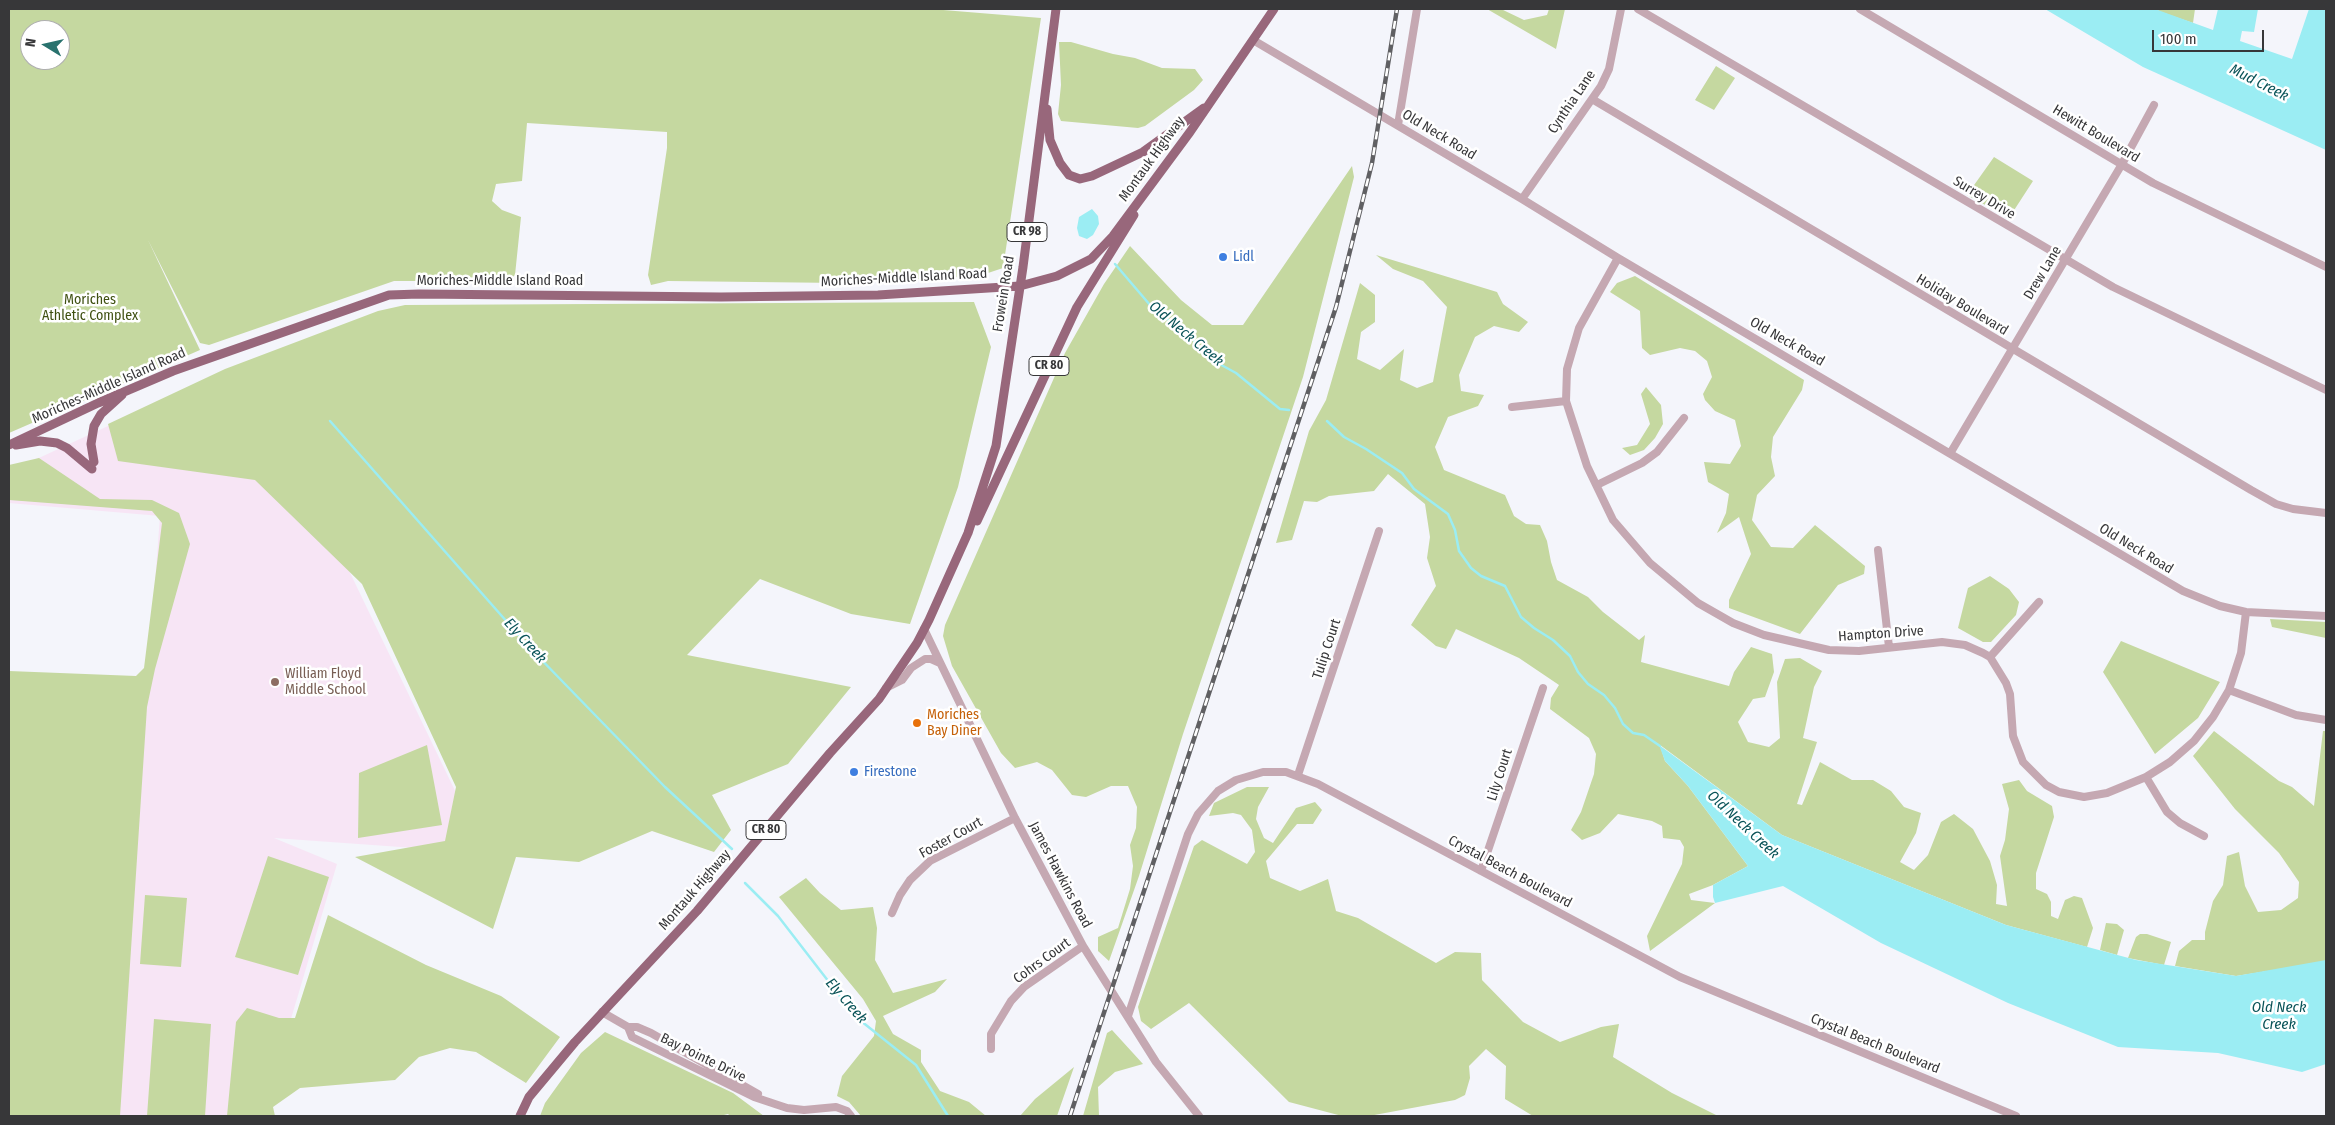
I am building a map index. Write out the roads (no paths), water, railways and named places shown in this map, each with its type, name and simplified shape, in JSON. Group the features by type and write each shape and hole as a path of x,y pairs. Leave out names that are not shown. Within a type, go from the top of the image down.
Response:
{"main road":[{"name":"Frowein Road","path":"961,549 981,496 996,446 1020,286 1056,9"},
{"name":"Montauk Highway","path":"1020,286 1057,276 1091,259 1113,236 1210,103 1274,9"},
{"path":"1045,95 1049,134 1055,152 1065,171 1080,179 1092,176 1143,152 1210,103"},
{"name":"CR 80","path":"961,549 987,502 1077,306 1099,268 1129,224 1148,188"},
{"name":"Moriches-Middle Island Road","path":"9,446 131,388 214,356 381,297 396,294 791,297 916,294 1020,286"},
{"path":"9,446 40,441 57,443 93,466 91,444 94,426 105,410 131,388"},
{"name":"Montauk Highway","path":"520,1116 529,1097 542,1080 697,910 886,688 924,630 961,549"}],"street":[{"path":"1398,125 1417,9"},
{"name":"Cynthia Lane","path":"1522,199 1601,86 1609,68 1621,9"},
{"name":"Surrey Drive","path":"1638,9 2113,287 2326,390"},
{"name":"Hewitt Boulevard","path":"1860,9 2153,183 2326,267"},
{"name":"Old Neck Road","path":"1253,40 1618,258 1951,452 2183,591 2220,606 2246,612 2326,616"},
{"name":"Holiday Boulevard","path":"1592,99 2011,349 2276,504 2293,509 2326,513"},
{"name":"Drew Lane","path":"1951,452 2122,164 2154,105"},
{"name":"Hampton Drive","path":"1618,258 1576,336 1567,369 1566,401 1587,466 1613,520 1634,546 1667,578 1698,603 1715,613 1764,635 1829,650 1859,651 1953,642 1965,645 1990,657"},
{"path":"1512,407 1566,401"},
{"path":"1597,485 1642,463 1657,452 1684,418"},
{"name":"Tulip Court","path":"1298,775 1379,531"},
{"path":"1878,550 1889,647"},
{"path":"2039,602 1990,657 2004,678 2010,694 2011,722 2017,750 2034,775 2046,785 2074,795 2093,797 2146,777 2170,762 2194,741 2213,717 2229,690 2241,653 2246,612"},
{"name":"James Hawkins Road","path":"924,630 1015,818 1083,946 1156,1062 1199,1116"},
{"path":"886,688 902,680 911,668 925,659 931,659 940,663"},
{"name":"Lily Court","path":"1481,871 1542,688"},
{"path":"2229,690 2296,715 2326,720"},
{"name":"Crystal Beach Boulevard","path":"1128,1016 1188,834 1202,807 1218,791 1246,776 1271,771 1286,772 1298,775 1680,977 2016,1116"},
{"path":"2146,777 2167,812 2204,836"},
{"name":"Foster Court","path":"892,914 900,895 910,880 930,861 1015,818"},
{"name":"Cohrs Court","path":"990,1049 991,1034 1011,1001 1030,983 1083,946"},
{"name":"Bay Pointe Drive","path":"602,1012 628,1027 637,1027 651,1033 753,1091 772,1104"},
{"name":"Bay Pointe Drive","path":"628,1027 632,1037 772,1104 804,1110 836,1107 847,1111 851,1116"}],"water":[{"name":"Mud Creek","path":"2045,9 2155,9 2213,30 2218,9 2258,9 2254,32 2242,31 2240,41 2292,59 2309,9 2326,9 2326,150 2143,67"},
{"path":"1092,209 1098,216 1099,224 1093,235 1087,239 1079,236 1077,228 1079,217"},
{"name":"Old Neck Creek","path":"1659,745 1782,835 2006,925 2136,960 2236,976 2326,960 2326,1064 2302,1072 2218,1053 2118,1047 2008,1003 1881,943 1783,886 1715,903 1713,885 1748,866 1688,786 1665,761"}],"waterway":[{"name":"Old Neck Creek","path":"1115,264 1156,312 1186,331 1214,361 1236,373 1280,409 1289,410"},
{"name":"Ely Creek","path":"330,421 530,648 665,787 732,849"},
{"name":"Old Neck Creek","path":"1327,421 1344,437 1402,473 1414,489 1448,514 1455,530 1459,551 1471,568 1481,576 1505,586 1521,617 1553,640 1570,656 1578,672 1588,684 1604,695 1615,708 1623,724 1633,733 1644,735 1660,746"},
{"name":"Ely Creek","path":"745,883 778,916 856,1017 916,1065 948,1116"}],"railway":[{"path":"1070,1116 1336,307 1372,163 1397,9"}],"place":[{"name":"Lidl","path":"1223,257"},
{"name":"William Floyd Middle School","path":"275,682"},
{"name":"Moriches Bay Diner","path":"917,723"},
{"name":"Firestone","path":"854,772"}],"park label":[{"name":"Moriches Athletic Complex","path":"90,308"}]}
